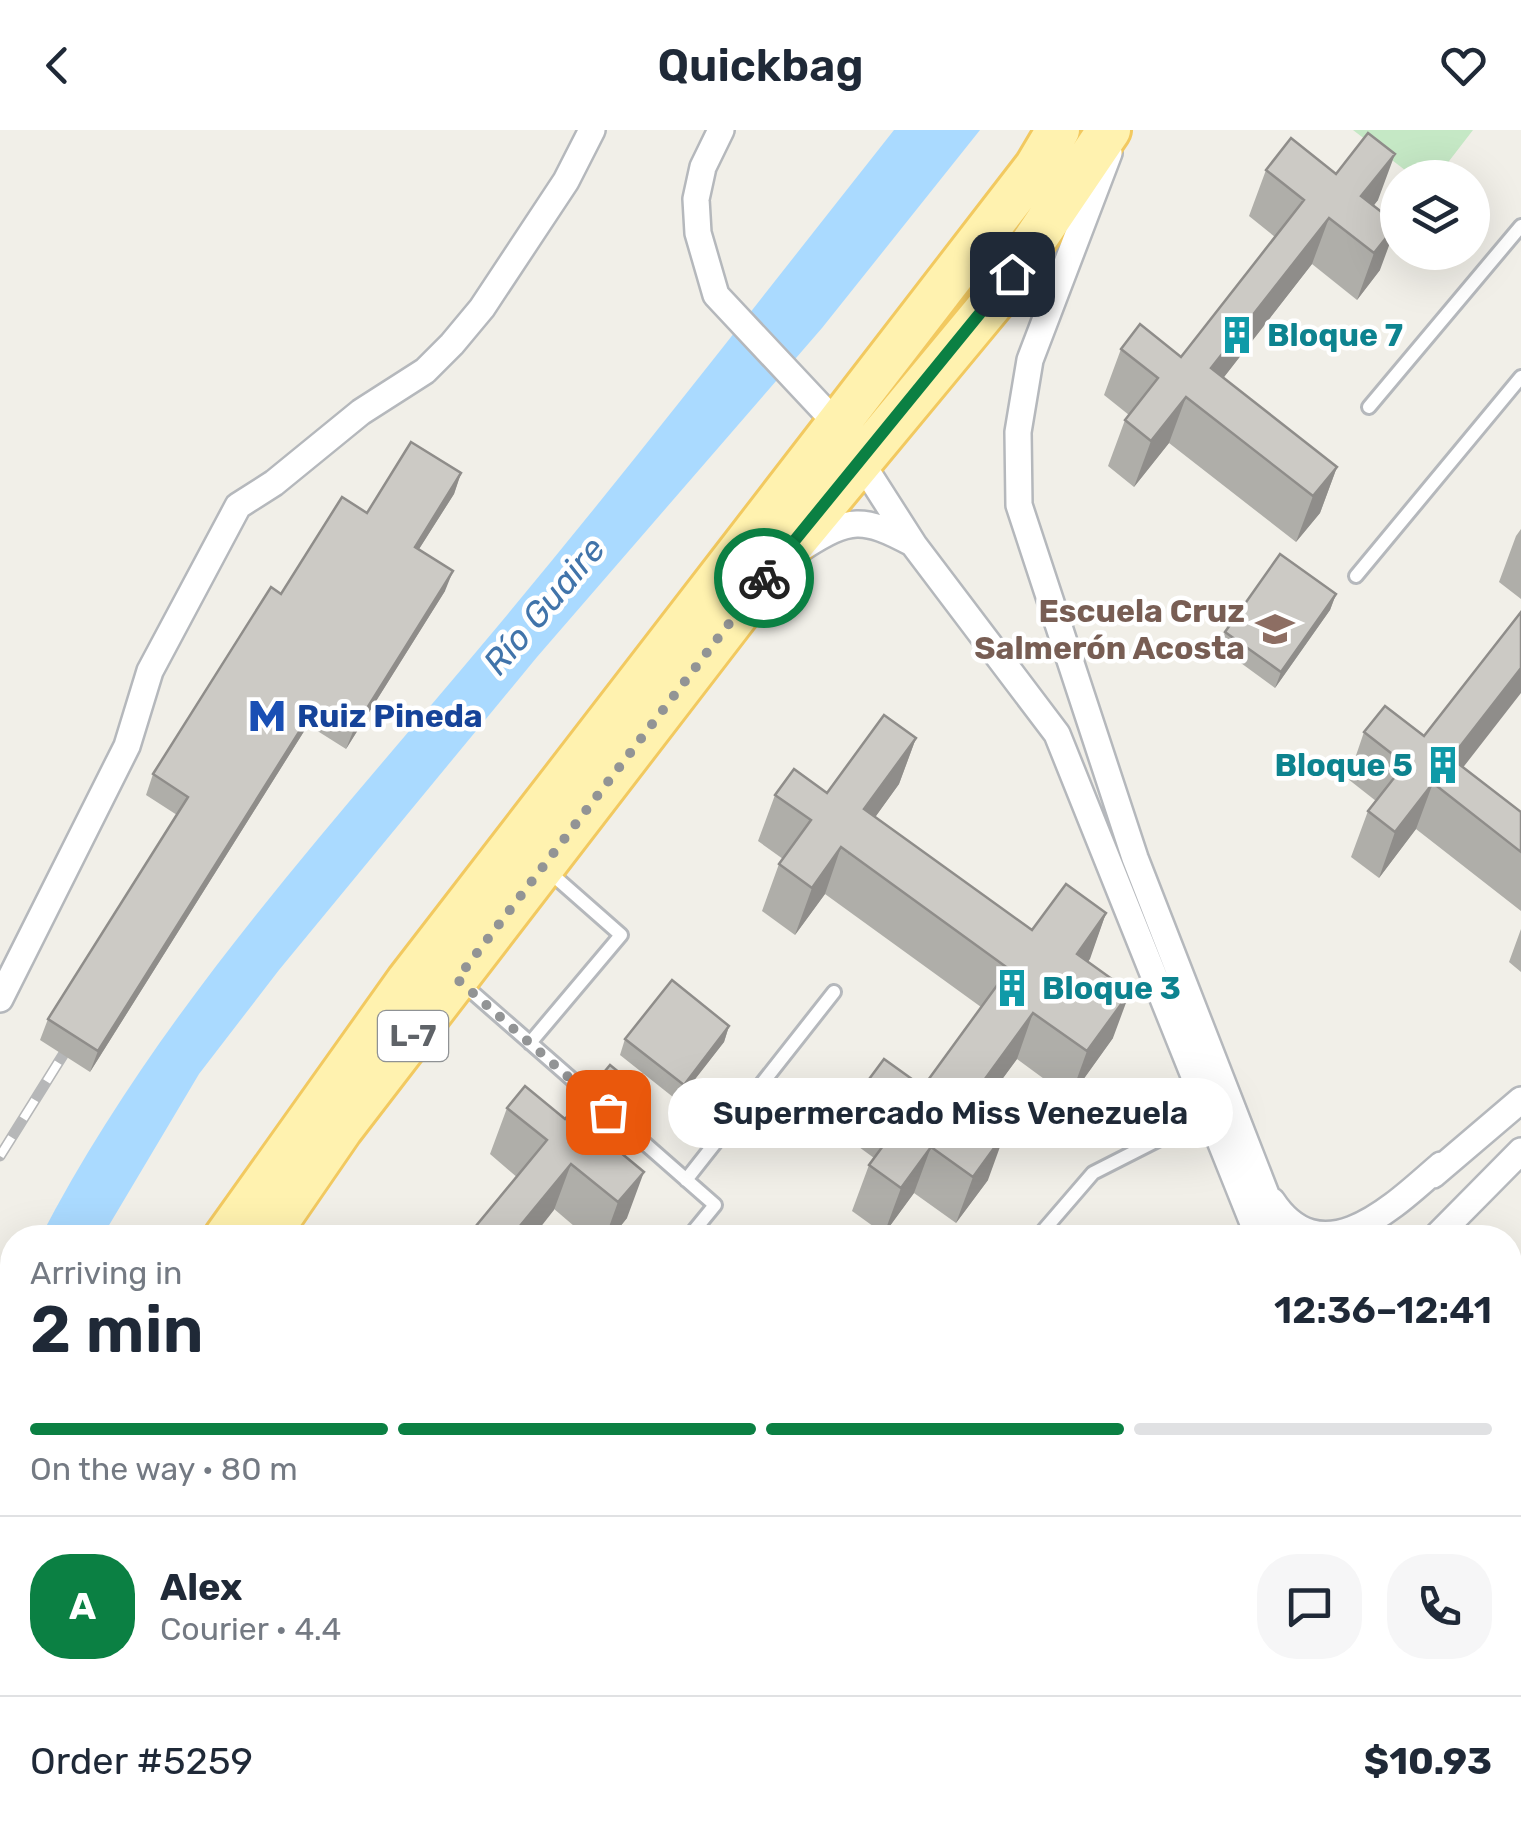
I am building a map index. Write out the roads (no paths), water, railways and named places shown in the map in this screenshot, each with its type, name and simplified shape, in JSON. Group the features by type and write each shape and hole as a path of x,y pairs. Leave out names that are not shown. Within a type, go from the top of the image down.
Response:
{"main road":[{"name":"L-7","path":"233,1225 260,1182 408,981 774,512 836,423 1036,167 1058,130"},
{"name":"L-7","path":"275,1225 331,1142 774,566 992,303 1109,130"}],"street":[{"path":"0,999 127,746 150,671 238,506 274,483 360,412 425,371 452,344 482,308 566,181 592,130"},
{"path":"720,130 703,167 696,199 705,268 726,310 836,423 914,544 1056,734 1220,1109 1261,1185 1280,1213 1298,1225"},
{"path":"1118,130 1030,360 1018,432 1019,505 1255,1225"},
{"path":"774,566 837,526 853,523 870,522 914,544"},
{"path":"1366,1225 1521,1100"},
{"path":"1447,1225 1521,1151"},
{"path":"1393,1225 1441,1165"},
{"path":"1261,1185 1277,1225"}],"lane":[{"path":"1370,407 1519,232"},
{"path":"1356,576 1521,377"},
{"path":"530,1043 622,936 544,868"},
{"path":"457,979 715,1206 699,1225"},
{"path":"686,1180 834,992"},
{"path":"1048,1225 1094,1173 1220,1109"}],"water":[{"name":"Río Guaire","path":"894,130 980,130 822,328 537,657 279,970 199,1074 109,1225 47,1225 137,1075 192,998 309,850 594,508"}],"railway":[{"path":"0,1156 63,1055"}],"place":[{"name":"Bloque 7","path":"1237,335"},
{"name":"Escuela Cruz Salmerón Acosta","path":"1275,629"},
{"name":"Ruiz Pineda","path":"267,716"},
{"name":"Bloque 5","path":"1443,765"},
{"name":"Bloque 3","path":"1012,988"},
{"name":"Supermercado Miss Venezuela","path":"608,1112"}]}
